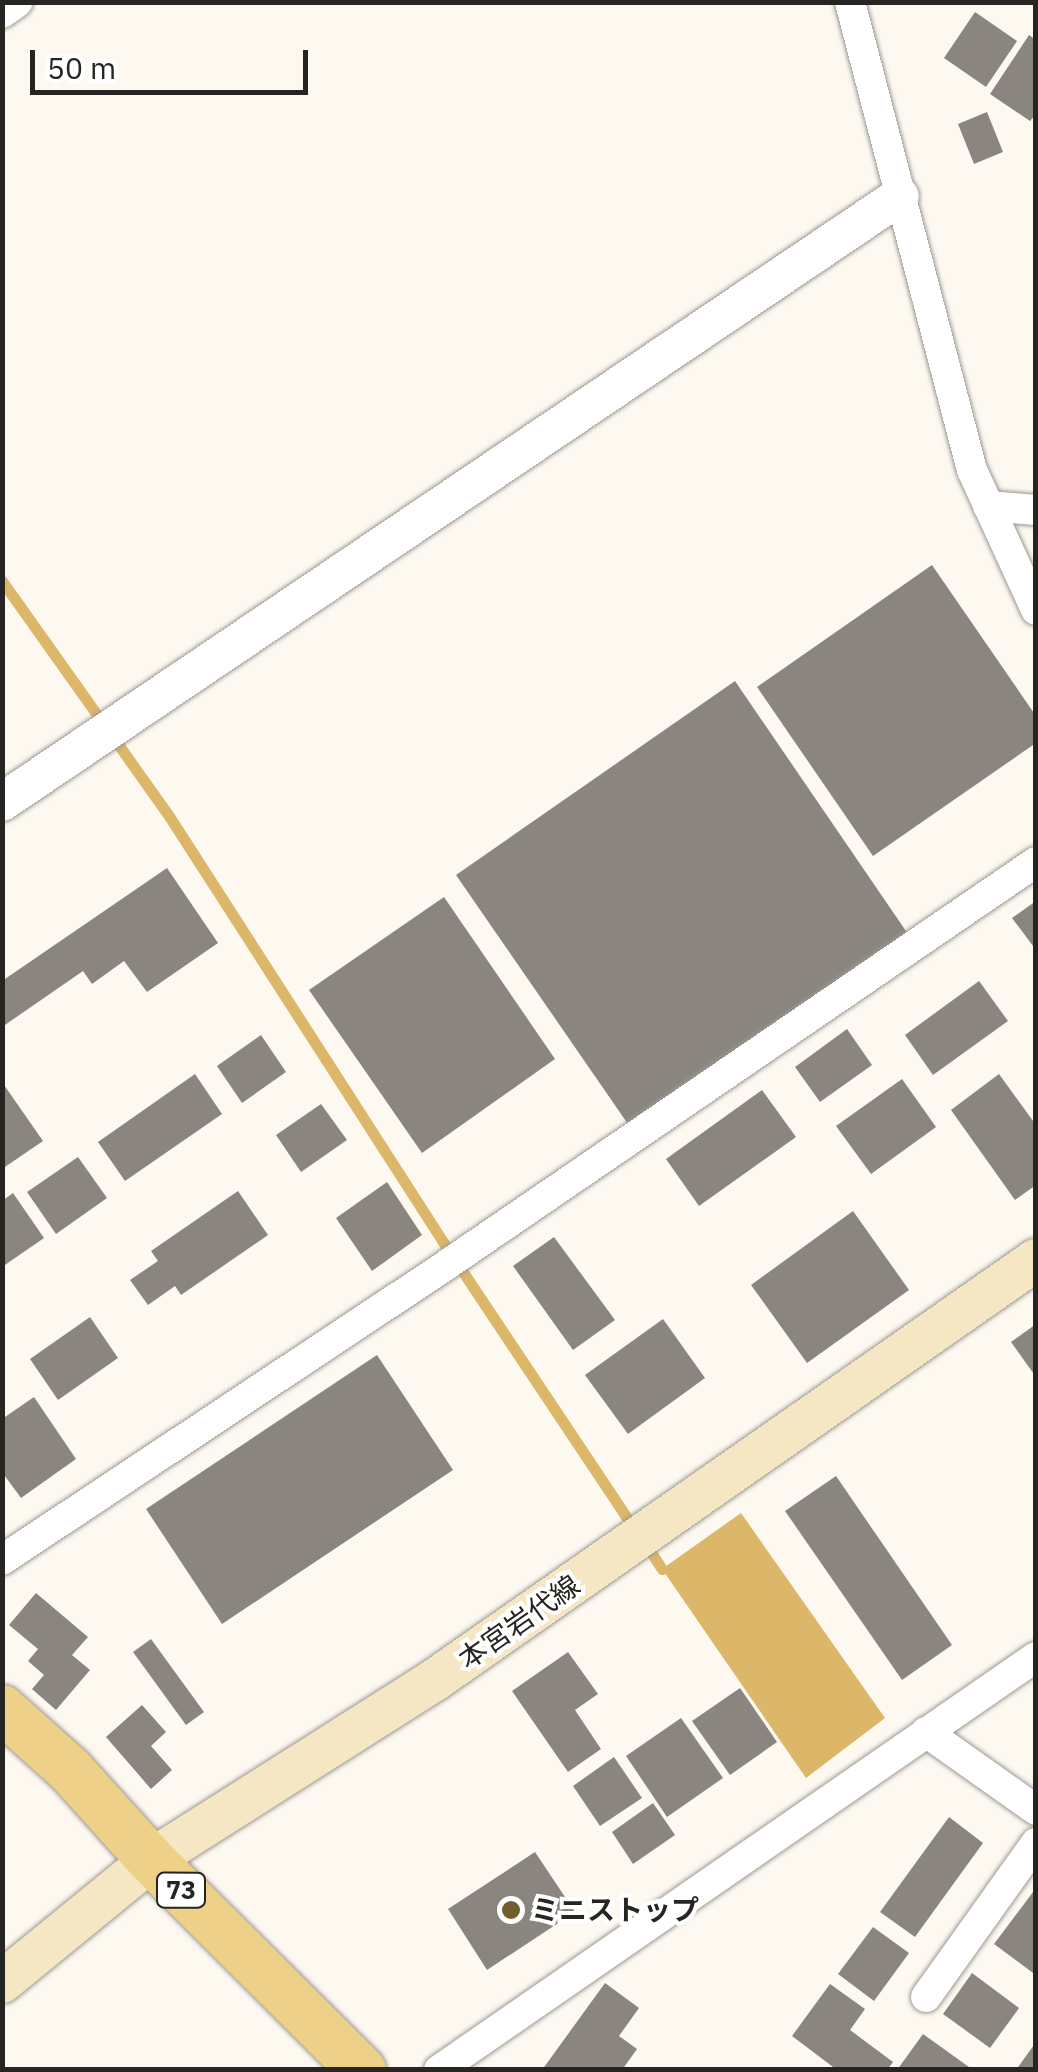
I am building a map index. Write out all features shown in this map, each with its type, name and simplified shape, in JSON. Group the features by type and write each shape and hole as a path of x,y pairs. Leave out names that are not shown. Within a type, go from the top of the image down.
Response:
{"main road":[{"name":"本宮岩代線","path":"2,1982 151,1860 436,1680 1036,1260"},
{"name":"73","path":"2,1709 70,1770 151,1860 362,2070"}],"street":[{"path":"2,14 18,2"},
{"path":"850,2 972,470 1036,610"},
{"path":"2,802 900,196"},
{"path":"988,506 1036,510"},
{"path":"2,1560 439,1270 1036,862"},
{"path":"440,2070 1036,1656"},
{"path":"926,1732 1036,1810"},
{"path":"926,1996 1036,1842"}],"shaded area":[{"path":"741,1513 885,1718 806,1778 662,1569"}],"building":[{"path":"975,12 1017,41 986,87 944,58"},
{"path":"1029,35 1036,40 1036,114 1030,121 990,94"},
{"path":"987,112 1003,152 974,164 958,124"},
{"path":"932,565 1036,716 1036,743 873,856 757,687"},
{"path":"735,681 908,934 630,1127 456,875"},
{"path":"167,868 218,943 147,992 124,961 92,984 83,971 2,1027 2,981"},
{"path":"444,897 555,1059 422,1153 309,990"},
{"path":"1036,901 1036,950 1012,918"},
{"path":"979,981 1008,1021 933,1075 905,1035"},
{"path":"847,1029 872,1065 820,1102 795,1067"},
{"path":"261,1035 286,1072 242,1103 217,1066"},
{"path":"195,1074 222,1114 125,1181 98,1142"},
{"path":"999,1074 1036,1125 1036,1185 1015,1200 951,1110"},
{"path":"902,1079 936,1127 871,1174 836,1126"},
{"path":"2,1082 43,1141 2,1169"},
{"path":"762,1090 796,1137 699,1206 666,1159"},
{"path":"321,1104 347,1140 301,1172 276,1135"},
{"path":"78,1157 107,1198 56,1234 27,1192"},
{"path":"387,1182 422,1235 372,1271 336,1218"},
{"path":"238,1191 268,1235 181,1295 175,1286 148,1305 130,1280 158,1261 151,1251"},
{"path":"13,1193 44,1238 2,1267 2,1201"},
{"path":"853,1211 909,1290 807,1363 751,1285"},
{"path":"554,1237 615,1320 573,1350 513,1266"},
{"path":"90,1317 118,1358 58,1400 30,1359"},
{"path":"663,1319 705,1378 628,1434 585,1375"},
{"path":"1036,1324 1036,1377 1011,1342"},
{"path":"377,1355 453,1470 222,1624 146,1509"},
{"path":"34,1397 76,1459 21,1498 2,1472 2,1419"},
{"path":"836,1476 952,1645 902,1680 785,1511"},
{"path":"36,1593 88,1637 72,1655 90,1670 56,1710 32,1689 44,1675 28,1661 38,1649 9,1625"},
{"path":"151,1639 204,1712 186,1725 133,1652"},
{"path":"568,1652 598,1694 575,1710 601,1749 568,1772 512,1691"},
{"path":"740,1688 777,1742 730,1775 692,1721"},
{"path":"142,1705 166,1732 151,1746 172,1770 151,1789 106,1737"},
{"path":"681,1718 723,1778 667,1817 626,1756"},
{"path":"614,1757 642,1798 600,1826 573,1786"},
{"path":"653,1803 675,1835 633,1864 612,1832"},
{"path":"949,1817 983,1843 915,1937 880,1912"},
{"name":"ミニストップ","path":"535,1852 575,1912 487,1970 448,1909"},
{"path":"1036,1888 1036,1970 1033,1973 994,1944"},
{"path":"873,1927 909,1953 874,2001 838,1974"},
{"path":"972,1973 1019,2008 990,2048 943,2014"},
{"path":"605,1983 639,2008 619,2036 637,2049 622,2070 542,2070"},
{"path":"830,1984 865,2009 850,2030 893,2062 887,2070 837,2070 792,2036"},
{"path":"923,2034 969,2067 967,2070 897,2070"},
{"path":"1036,2042 1036,2070 1016,2070"}],"waterway":[{"path":"2,581 169,816 445,1245 634,1528"},
{"path":"645,1543 662,1569"}],"place":[{"name":"ミニストップ","path":"511,1910"}]}
